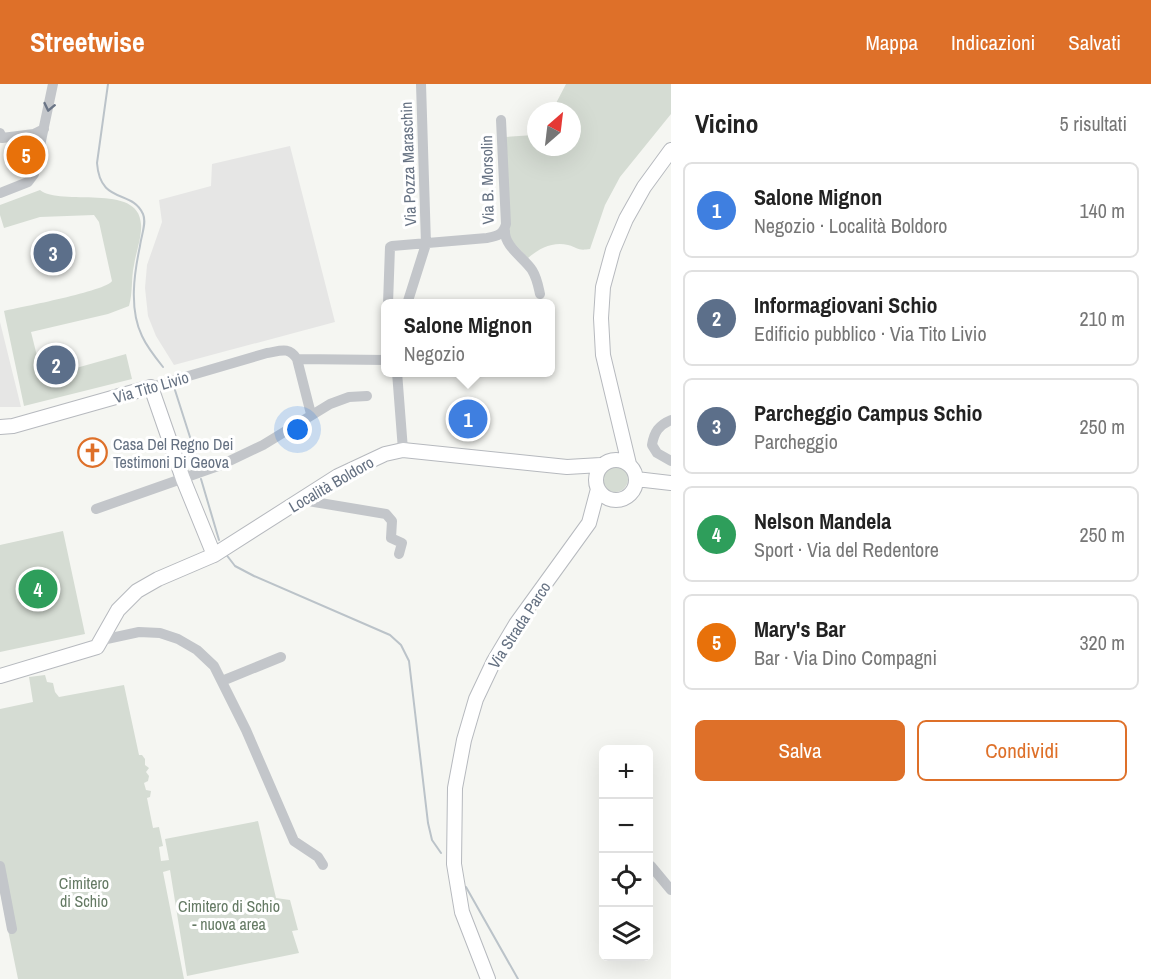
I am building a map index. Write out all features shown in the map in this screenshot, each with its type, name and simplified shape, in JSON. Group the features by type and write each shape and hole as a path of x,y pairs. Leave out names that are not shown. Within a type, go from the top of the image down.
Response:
{"street":[{"path":"0,193 28,182 37,164 53,84"},
{"name":"Via Pozza Maraschin","path":"408,299 426,244 421,84"},
{"name":"Via B. Morsolin","path":"426,244 487,238 500,235 504,231 506,224 501,120"},
{"path":"0,132 2,138 34,134 44,129"},
{"path":"620,431 596,476 597,486 607,498 620,499 631,492 636,479 629,464 620,431 614,394 603,355 601,318 603,287 613,250 626,219 644,187 671,150"},
{"path":"504,231 508,242 532,271 538,282 540,294"},
{"name":"Via Pozza Maraschin","path":"388,299 390,247 426,244"},
{"name":"Via Tito Livio","path":"0,427 13,426 267,353 287,350 293,352 297,359"},
{"path":"311,414 297,359 381,360"},
{"path":"396,377 403,450"},
{"path":"151,387 183,478 217,553"},
{"path":"96,509 221,465 262,445 311,414 349,397 367,396"},
{"path":"671,420 659,426 652,444 657,453 671,461"},
{"name":"Località Boldoro","path":"102,640 118,610 137,591 158,579 217,553 348,471 385,454 403,450 567,467 604,464"},
{"path":"604,464 618,460 629,464"},
{"name":"Località Boldoro","path":"567,467 586,475 597,486"},
{"path":"636,479 671,483"},
{"name":"Via Strada Parco","path":"488,979 462,912 454,864 455,788 464,740 476,699 503,644 589,523 597,486"},
{"path":"302,500 386,514 393,521 391,538 402,543 399,555"},
{"path":"0,676 97,646 102,640 139,632 160,633 178,639 197,650 214,666 222,681 294,841 318,857 323,865"},
{"path":"222,681 281,657"},
{"path":"0,866 12,928"},
{"path":"653,868 671,890"}],"shaded area":[{"path":"290,146 335,322 174,365 156,336 148,316 145,288 147,265 162,222 159,200 211,186 212,164"},
{"path":"0,322 21,407 0,407"}],"green space":[{"path":"566,84 671,84 671,114 620,177 605,205 590,249 557,244 541,249 528,258 509,238 505,137 527,135 527,156 581,156 581,102 557,102"},
{"path":"40,190 50,195 113,199 127,203 137,211 141,224 129,306 108,314 31,332 42,376 126,354 132,379 24,406 4,311 80,294 112,281 99,222 94,215 40,217 4,228 0,205"},
{"path":"615,466 624,470 628,479 624,488 615,492 606,488 602,479 606,470"},
{"path":"63,531 85,634 0,652 0,545"},
{"name":"Cimitero di Schio","path":"45,675 47,682 53,683 59,697 124,685 139,755 142,755 145,765 149,768 146,772 149,776 148,781 144,783 146,790 151,791 150,797 147,798 153,828 159,827 163,846 159,847 161,861 169,860 165,839 258,821 276,898 290,900 298,930 292,931 299,953 187,976 170,870 163,872 184,979 18,979 0,891 0,709 33,702 29,677"}],"waterway":[{"path":"108,84 97,163 99,176 110,191 132,201 143,214 144,225 135,280 135,314 144,340 163,367"},
{"path":"174,387 197,459"},
{"path":"201,479 219,540"},
{"path":"225,553 235,566 254,576 390,635 401,645 409,661 428,823 432,840 441,853"},
{"path":"466,887 518,979"}],"place":[{"name":"Mary's Bar","path":"26,155"},
{"name":"Parcheggio Campus Schio","path":"53,253"},
{"name":"Informagiovani Schio","path":"56,365"},
{"name":"Salone Mignon","path":"468,419"},
{"name":"Casa Del Regno Dei Testimoni Di Geova","path":"92,453"},
{"name":"Nelson Mandela","path":"38,589"}],"park label":[{"name":"Cimitero di Schio - nuova area","path":"229,915"}]}
